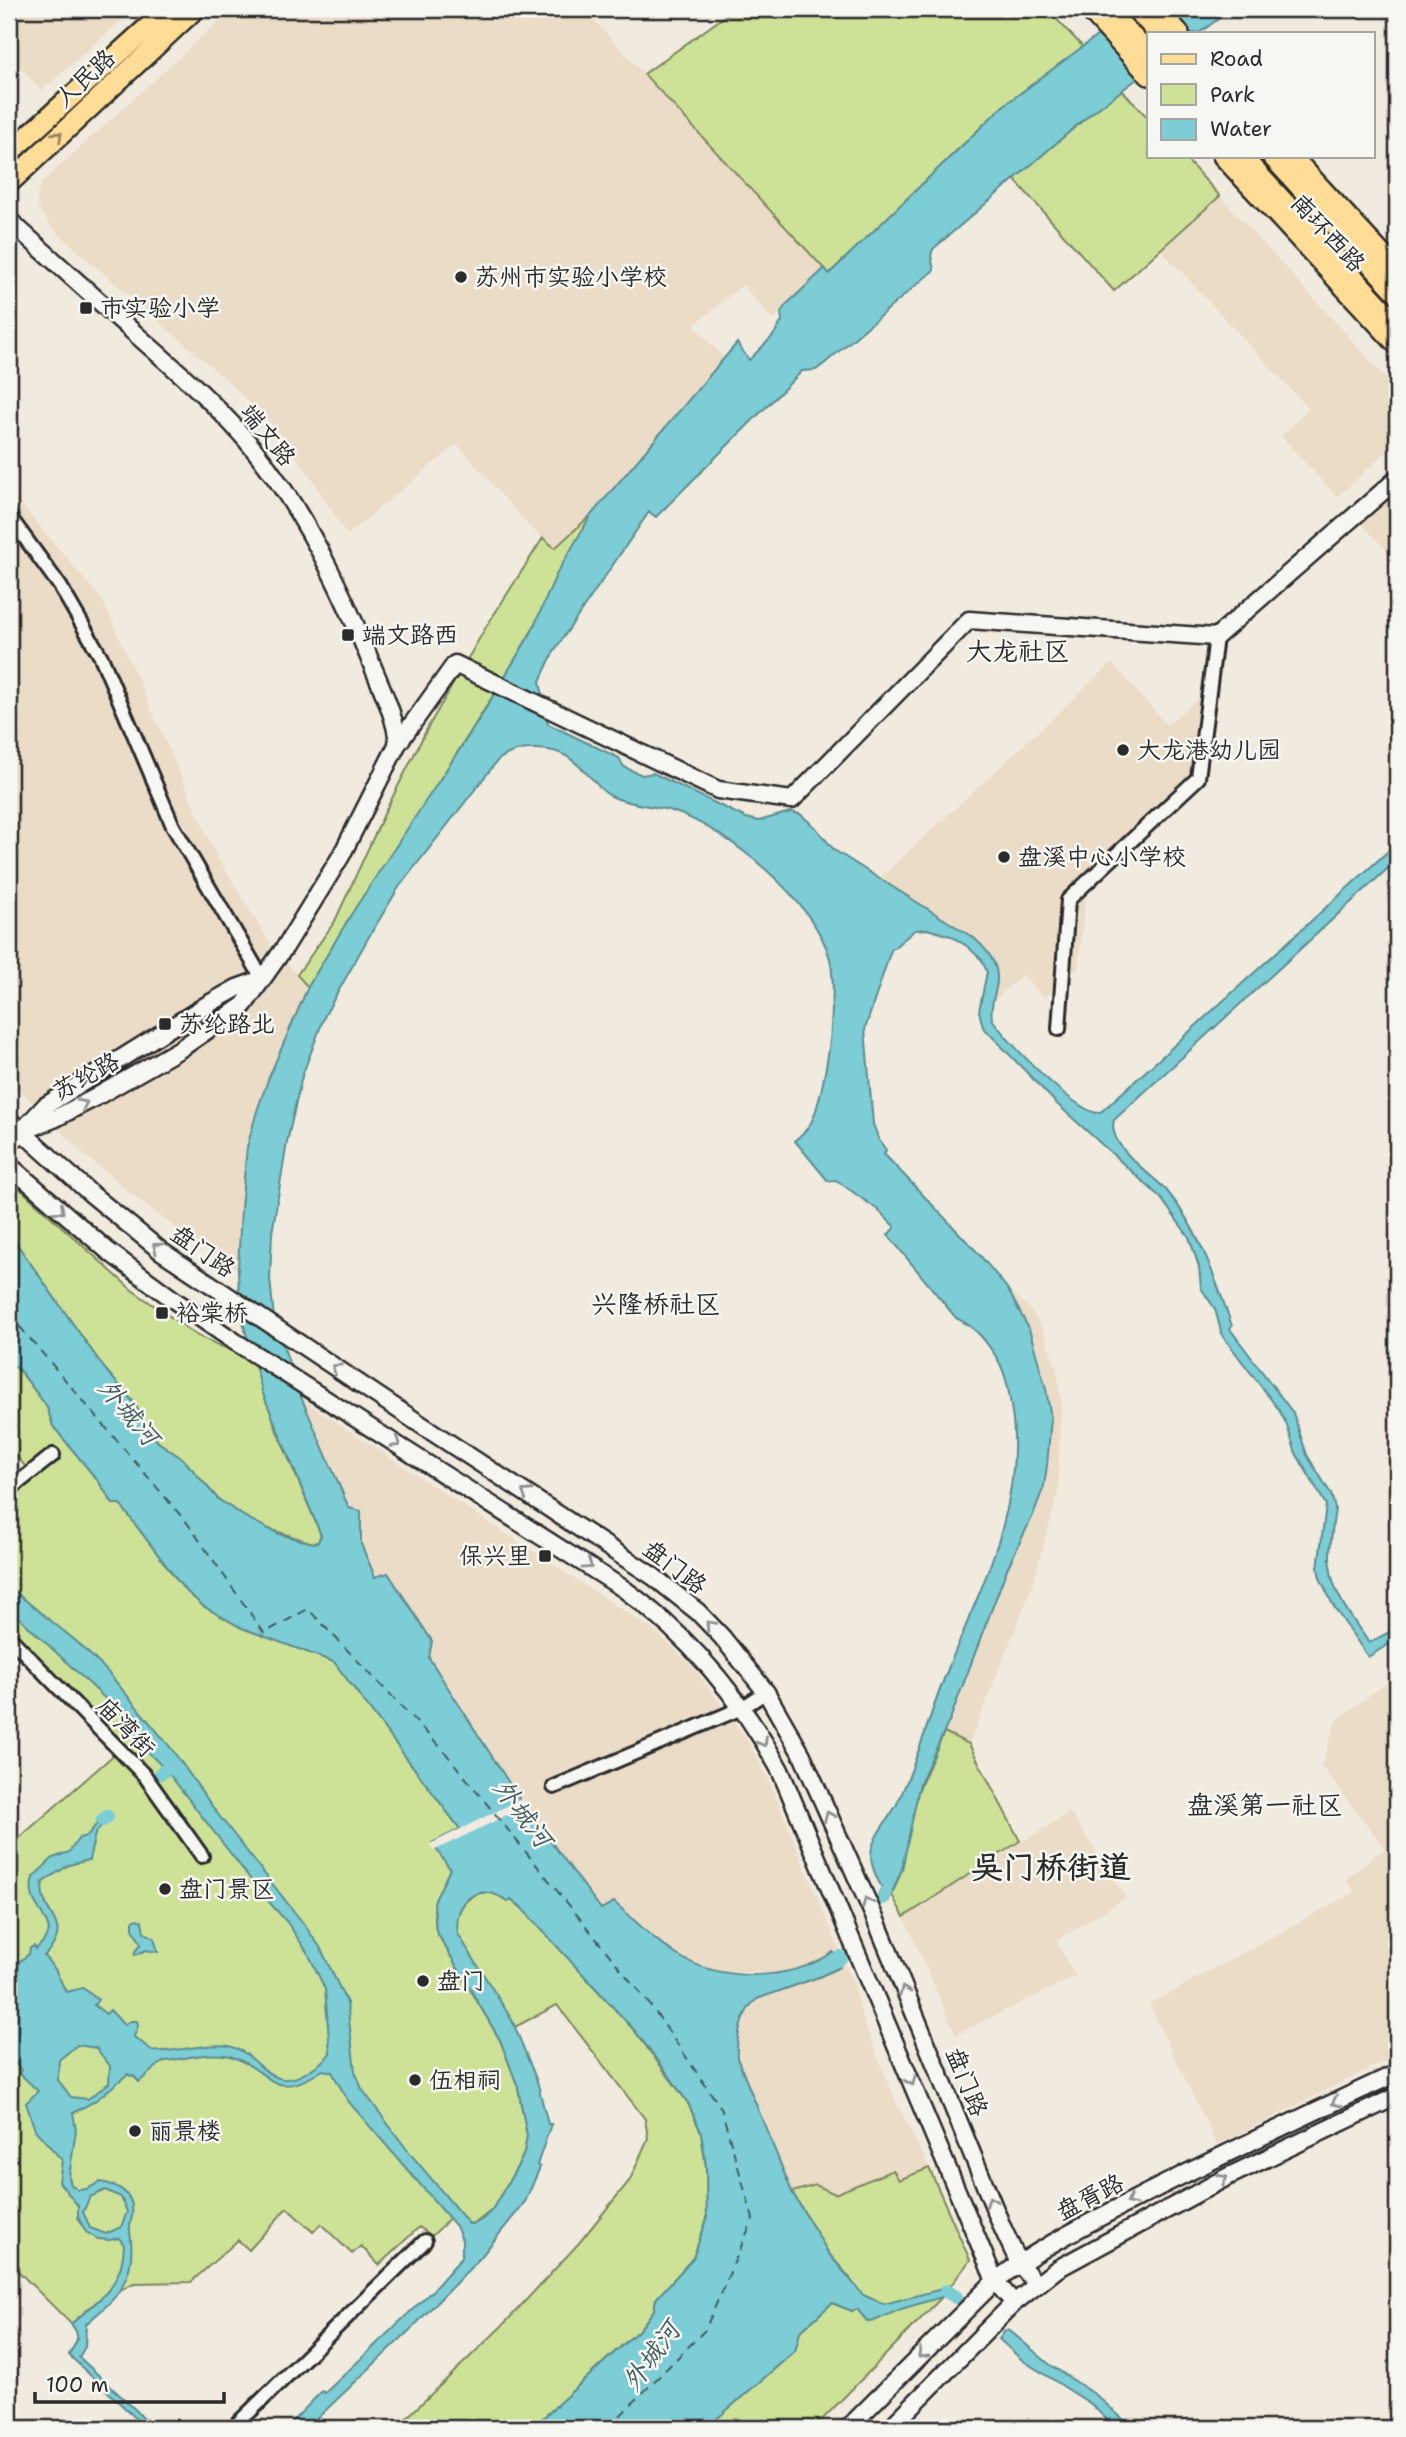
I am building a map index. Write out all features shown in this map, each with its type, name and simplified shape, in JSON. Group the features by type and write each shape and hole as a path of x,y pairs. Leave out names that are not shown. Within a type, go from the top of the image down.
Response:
{"highway":[{"path":"1137,9 1159,32"},
{"path":"1097,12 1147,54"},
{"path":"1242,158 1397,326"},
{"path":"1275,158 1397,290"}],"main road":[{"name":"人民路","path":"9,153 168,9"},
{"name":"人民路","path":"9,183 195,9"},
{"path":"1157,9 1178,32"},
{"path":"1097,12 1147,73"},
{"name":"南环西路","path":"1225,158 1397,344"},
{"name":"南环西路","path":"1293,158 1397,271"},
{"name":"端文路","path":"9,220 207,397 256,452 289,498 331,575 383,692 398,738 397,745"},
{"path":"1216,637 1397,479"},
{"name":"苏纶路","path":"15,1126 56,1118 180,1049 244,1005 305,916 341,856 397,745 456,664 718,790 792,800 970,620 1216,637"},
{"name":"苏纶路","path":"15,1126 205,1006 262,978"},
{"path":"9,1145 15,1126"},
{"name":"盘门路","path":"15,1126 129,1225 213,1287 662,1583 709,1623 766,1692 806,1764 878,1926 1003,2230 1019,2263 1036,2284"},
{"name":"盘门路","path":"9,1165 108,1251 234,1341 572,1554 645,1604 691,1646 742,1708 784,1781 995,2281 1014,2303"},
{"name":"盘胥路","path":"848,2428 995,2281 1019,2263 1073,2231 1222,2155 1397,2073"},
{"name":"盘胥路","path":"890,2428 1014,2303 1057,2269 1227,2176 1397,2096"}],"street":[{"path":"9,516 60,586 101,657 173,826 262,978"},
{"path":"1059,1029 1068,900 1198,778 1216,637"},
{"path":"9,1490 53,1455"},
{"name":"庙湾街","path":"9,1637 145,1776 202,1856"},
{"path":"554,1787 742,1708 766,1692"},
{"path":"233,2428 425,2241"}],"shaded area":[{"path":"9,9 135,9 41,91 9,55"},
{"name":"苏州市实验小学校","path":"232,9 593,9 588,14 825,268 773,320 743,285 694,325 724,358 591,515 555,548 530,527 457,444 347,535 309,474 273,426 233,386 54,230 38,209 37,195 42,182"},
{"path":"1220,196 1397,390 1397,442 1337,497 1281,436 1309,409 1160,249"},
{"path":"1397,480 1397,562 1355,516"},
{"path":"9,490 103,601 215,853 271,945 308,987 269,1077 247,1147 238,1270 199,1245 87,1157 9,1080"},
{"name":"盘溪中心小学校","path":"1112,663 1167,725 1215,685 1208,761 1088,872 1078,969 1045,998 1022,975 992,1002 998,974 985,949 974,938 879,879"},
{"path":"1007,1288 1029,1308 1042,1328 1057,1370 1061,1403 1058,1493 1032,1587 969,1744 944,1732 1007,1569 1044,1486 1050,1440 1051,1418 1046,1389 1029,1329"},
{"path":"300,1397 656,1632 692,1666 748,1741 769,1781 855,1988 863,2020 897,2104 929,2168 899,2180 892,2170 835,2194 816,2185 792,2192 737,2058 736,2044 751,2003 788,1989 780,1973 721,1972 698,1966 676,1954 614,1902 602,1910 520,1800 429,1658 432,1641 387,1573 375,1578 361,1544 361,1511 349,1509"},
{"path":"1397,1675 1397,2055 1217,2145 1149,2004 1355,1892 1345,1879 1385,1848 1321,1766 1336,1721"},
{"path":"1070,1812 1126,1897 1056,1941 1075,1976 956,2035 904,1917"}],"green space":[{"path":"735,9 1047,9 1083,47 1002,107 829,274 644,74"},
{"path":"1122,90 1147,117 1147,158 1185,158 1220,196 1114,291 1014,179"},
{"path":"591,515 530,634 308,987 297,975 335,921 427,729 486,627 543,538 555,548"},
{"path":"9,1179 132,1290 198,1336 239,1354 255,1365 277,1431 321,1535 318,1542 313,1543 263,1527 245,1517 218,1499 184,1460 158,1442 146,1428 135,1404 104,1368 9,1233"},
{"name":"盘门景区","path":"9,1361 20,1371 47,1407 53,1426 99,1482 113,1504 120,1504 184,1589 203,1606 242,1628 334,1662 460,1829 450,1868 434,1910 436,1931 500,2040 518,2087 527,2136 520,2162 492,2210 474,2224 449,2219 432,2236 419,2227 379,2265 361,2246 352,2254 321,2224 313,2232 287,2208 249,2250 238,2240 191,2282 134,2283 120,2290 110,2290 71,2324 9,2262 9,1847 117,1752 9,1637 9,1499 34,1477 9,1447"},
{"path":"944,1732 969,1744 1020,1841 904,1917 892,1895 902,1869 916,1796"},
{"path":"485,1892 497,1893 507,1901 511,1899 524,1910 634,2030 688,2103 701,2132 706,2167 707,2219 693,2258 656,2299 654,2310 639,2330 532,2428 396,2428 503,2325 579,2243 630,2180 648,2138 645,2119 557,2005 515,2027 458,1934 457,1919 462,1907 471,1897"},
{"path":"929,2168 970,2260 942,2297 814,2428 703,2428 795,2351 800,2332 832,2303 852,2311 850,2278 829,2254 792,2192 816,2185 835,2194 893,2170 899,2180"}],"water":[{"name":"外城河","path":"1133,9 1232,9 1200,32 1147,32 1147,72 1089,115 933,249 931,256 934,270 824,364 816,370 802,371 656,517 649,512 554,651 540,681 548,724 619,758 624,767 642,775 653,773 746,818 759,821 790,812 800,814 834,850 974,938 990,956 996,969 997,984 992,1019 1025,1058 1070,1098 1096,1113 1102,1111 1397,843 1397,860 1114,1120 1113,1130 1124,1150 1179,1206 1213,1273 1232,1326 1230,1329 1293,1413 1307,1455 1331,1494 1335,1508 1330,1564 1335,1586 1344,1606 1369,1643 1397,1628 1397,1639 1368,1657 1334,1607 1318,1568 1326,1505 1296,1453 1279,1410 1222,1335 1215,1309 1201,1288 1199,1267 1189,1237 1160,1197 1056,1103 983,1027 979,1011 987,972 982,960 951,936 927,929 915,930 891,950 865,1029 873,1124 886,1150 884,1154 978,1253 1007,1288 1029,1329 1046,1389 1051,1418 1044,1486 1007,1569 950,1719 920,1783 902,1869 889,1900 873,1867 872,1849 911,1772 995,1551 1011,1488 1013,1420 1004,1373 984,1340 975,1330 956,1318 888,1235 895,1227 878,1210 836,1180 828,1181 795,1141 809,1126 817,1107 831,1028 830,959 807,914 788,891 743,850 694,820 672,811 608,795 588,774 560,753 527,749 502,757 399,887 325,1015 302,1076 287,1142 272,1233 270,1278 274,1318 298,1390 349,1508 361,1511 361,1544 375,1577 388,1573 432,1641 429,1658 520,1800 601,1909 614,1902 677,1955 695,1964 734,1974 755,1975 797,1969 833,1952 840,1967 757,1999 752,2004 741,2026 737,2058 792,2192 829,2254 863,2295 884,2304 950,2287 942,2297 901,2309 872,2322 867,2321 857,2309 852,2311 832,2303 800,2332 795,2351 703,2428 532,2428 639,2330 654,2310 656,2299 693,2258 707,2219 706,2167 701,2132 688,2103 634,2030 519,1905 498,1895 478,1893 464,1903 459,1912 458,1934 512,2020 537,2081 548,2124 551,2124 537,2165 540,2167 525,2202 480,2258 413,2327 307,2428 286,2428 322,2391 325,2393 432,2291 462,2257 462,2240 456,2226 348,2101 332,2072 323,2070 306,2080 282,2084 230,2056 207,2055 165,2061 139,2082 133,2075 128,2074 95,2101 73,2113 76,2130 69,2177 71,2185 78,2190 87,2189 100,2182 113,2185 128,2196 132,2208 128,2272 116,2296 86,2324 85,2347 79,2357 155,2428 146,2428 69,2355 77,2337 71,2324 108,2291 119,2271 124,2245 119,2238 98,2239 86,2232 78,2217 78,2206 59,2182 62,2160 35,2130 26,2103 38,2091 19,2073 21,2070 9,2056 9,1977 18,1969 16,1964 29,1954 30,1948 34,1946 36,1949 43,1942 49,1931 32,1894 33,1877 53,1858 69,1852 79,1838 87,1836 101,1819 105,1821 95,1834 89,1860 69,1865 43,1882 45,1903 57,1926 57,1935 44,1956 55,1969 66,1992 83,1988 98,2000 94,2005 106,2014 110,2010 124,2025 137,2021 134,2037 153,2051 211,2045 229,2046 240,2050 275,2077 296,2077 318,2065 330,2053 325,1989 309,1955 287,1922 262,1894 166,1770 121,1726 127,1719 9,1608 9,1587 76,1641 106,1670 171,1748 217,1813 303,1923 320,1947 347,2003 355,2071 362,2089 408,2151 469,2224 483,2219 492,2210 520,2162 527,2136 518,2087 500,2040 436,1931 434,1902 450,1869 432,1843 460,1829 334,1662 242,1628 203,1606 184,1589 120,1504 113,1504 99,1482 53,1426 47,1407 20,1371 9,1361 9,1233 104,1368 135,1404 146,1428 158,1442 184,1460 218,1499 245,1517 279,1534 318,1542 321,1535 263,1394 244,1326 239,1297 241,1208 247,1147 269,1077 308,987 352,913 477,723 532,631 556,575 591,515 737,343 749,360 773,336 782,321 781,312 786,305 825,268 829,274 1002,107","holes":["77,2045 96,2048 110,2066 109,2083 88,2099 71,2097 58,2080 59,2060","105,2190 121,2197 127,2212 121,2227 106,2234 90,2228 83,2212 90,2197"]},
{"path":"133,1921 142,1921 144,1932 154,1938 158,1952 146,1950 135,1955 141,1944 133,1929"},
{"path":"1009,2330 1049,2364 1096,2395 1133,2428 1115,2428 1091,2404 1022,2360 999,2339"}],"pier":[{"path":"523,1798 528,1805 433,1851 430,1844"}],"waterway":[{"path":"161,1773 166,1770"},
{"path":"103,1820 107,1817"},
{"path":"883,1898 885,1893"},
{"path":"837,1960 841,1957"},
{"path":"946,2291 956,2297"}],"ferry route":[{"path":"9,1314 188,1524 264,1633 308,1609 444,1751 654,2010 721,2108 753,2219 705,2330 608,2428"}],"place":[{"name":"苏州市实验小学校","path":"461,277"},
{"name":"市实验小学","path":"86,308"},
{"name":"端文路西","path":"348,635"},
{"name":"大龙港幼儿园","path":"1123,750"},
{"name":"盘溪中心小学校","path":"1004,857"},
{"name":"苏纶路北","path":"165,1024"},
{"name":"裕棠桥","path":"162,1313"},
{"name":"保兴里","path":"545,1556"},
{"name":"盘门景区","path":"165,1889"},
{"name":"盘门","path":"423,1981"},
{"name":"伍相祠","path":"415,2080"},
{"name":"丽景楼","path":"135,2131"}],"district":[{"name":"大龙社区","path":"1018,651"},
{"name":"兴隆桥社区","path":"656,1304"},
{"name":"盘溪第一社区","path":"1265,1805"},
{"name":"吴门桥街道","path":"1051,1867"}]}
